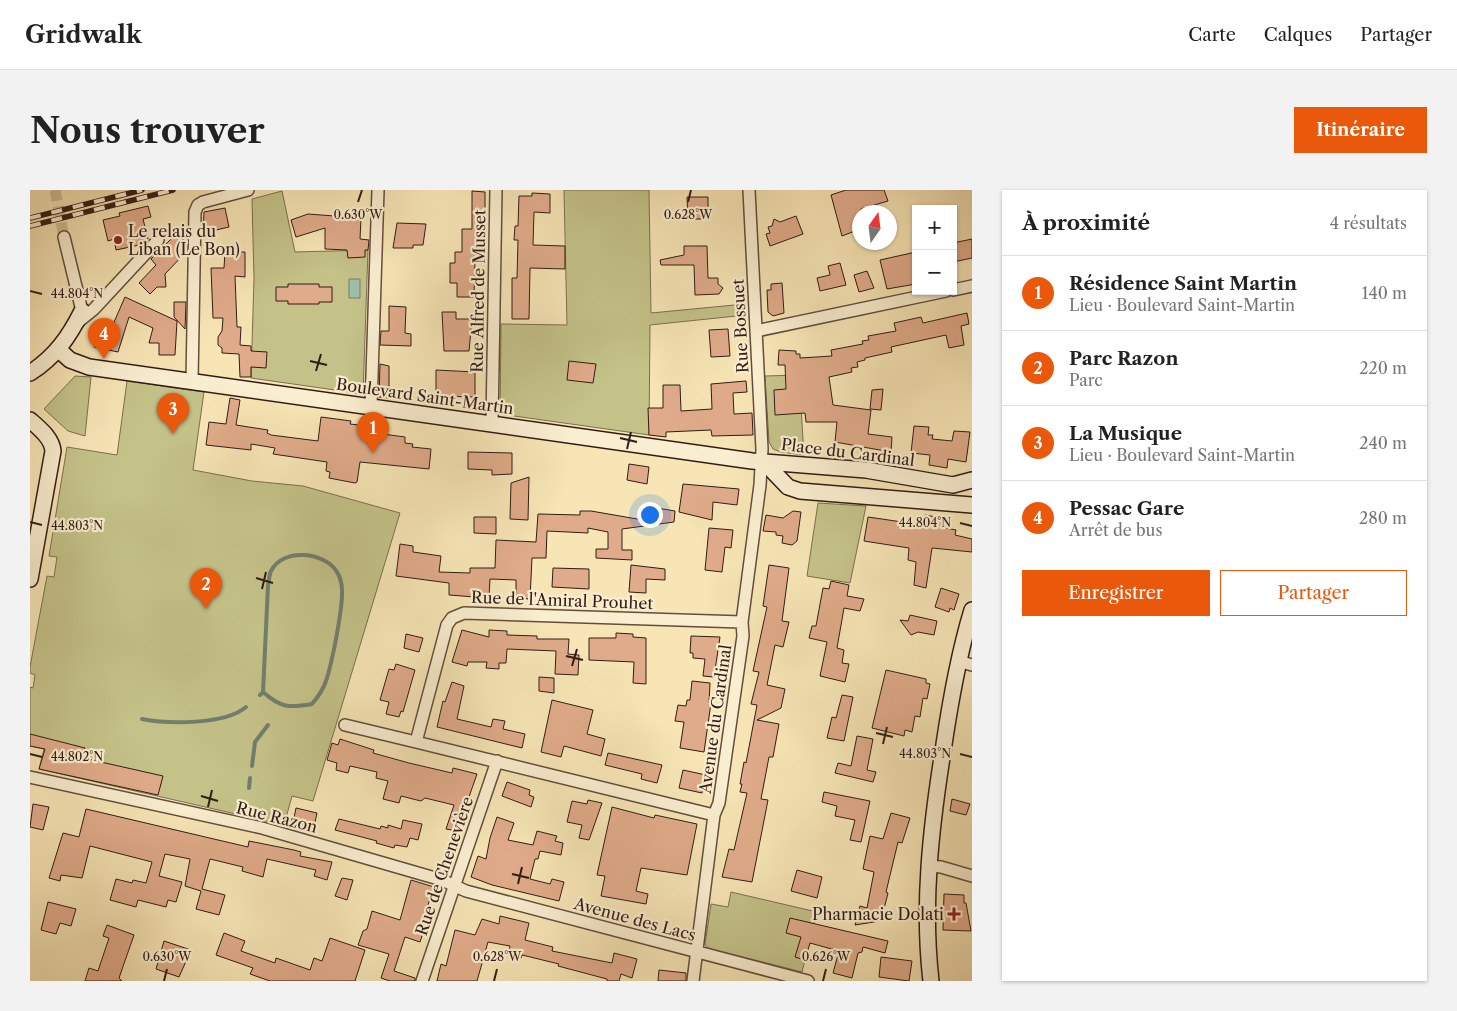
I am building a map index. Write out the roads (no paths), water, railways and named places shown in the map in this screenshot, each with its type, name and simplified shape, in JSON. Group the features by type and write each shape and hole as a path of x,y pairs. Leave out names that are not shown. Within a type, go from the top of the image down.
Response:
{"street":[{"path":"192,381 195,212 198,205 203,202 248,190"},
{"path":"371,407 378,190"},
{"name":"Rue Alfred de Musset","path":"492,422 496,190"},
{"name":"Rue Bossuet","path":"749,190 762,460"},
{"path":"30,374 59,350 82,311 64,237"},
{"path":"75,325 94,309 158,240"},
{"path":"957,289 972,286"},
{"path":"756,332 927,295"},
{"name":"Boulevard Saint-Martin","path":"59,350 70,360 89,366 371,407 762,460"},
{"path":"30,420 46,436 53,450 30,578"},
{"name":"Place du Cardinal","path":"762,460 866,470 953,485 972,480"},
{"name":"Place du Cardinal","path":"762,460 788,487 800,491 972,505"},
{"name":"Avenue du Cardinal","path":"693,981 714,814 719,803 743,636 742,622 762,460"},
{"name":"Place du Cardinal","path":"943,502 972,493"},
{"path":"931,981 927,912 933,817 965,663 972,610"},
{"name":"Rue de l'Amiral Prouhet","path":"416,742 446,625 452,618 464,613 742,622"},
{"path":"345,725 714,814"},
{"name":"Rue de Chenevière","path":"422,981 497,761"},
{"name":"Rue Razon","path":"30,777 270,830 455,886"},
{"path":"929,866 941,867 972,876"},
{"name":"Avenue des Lacs","path":"455,886 808,981"}],"waterway":[{"path":"260,695 263,692 280,704 291,706 312,704 326,681 337,636 342,590 338,574 331,565 323,560 304,555 294,555 277,563 271,571 268,586 263,692"},
{"path":"142,719 166,722 196,722 225,717 237,713 246,707"},
{"path":"252,766 255,742 268,725"},
{"path":"249,788 250,778"}],"tunnel":[{"path":"55,190 64,237"}],"railway":[{"path":"30,218 142,190"},
{"path":"30,226 173,190"}],"place":[{"name":"Le relais du Liban (Le Bon)","path":"118,240"},
{"name":"Pessac Gare","path":"104,359"},
{"name":"La Musique","path":"173,434"},
{"name":"Résidence Saint Martin","path":"373,453"},
{"name":"Parc Razon","path":"206,609"},
{"name":"Pharmacie Dolati","path":"954,914"}]}
